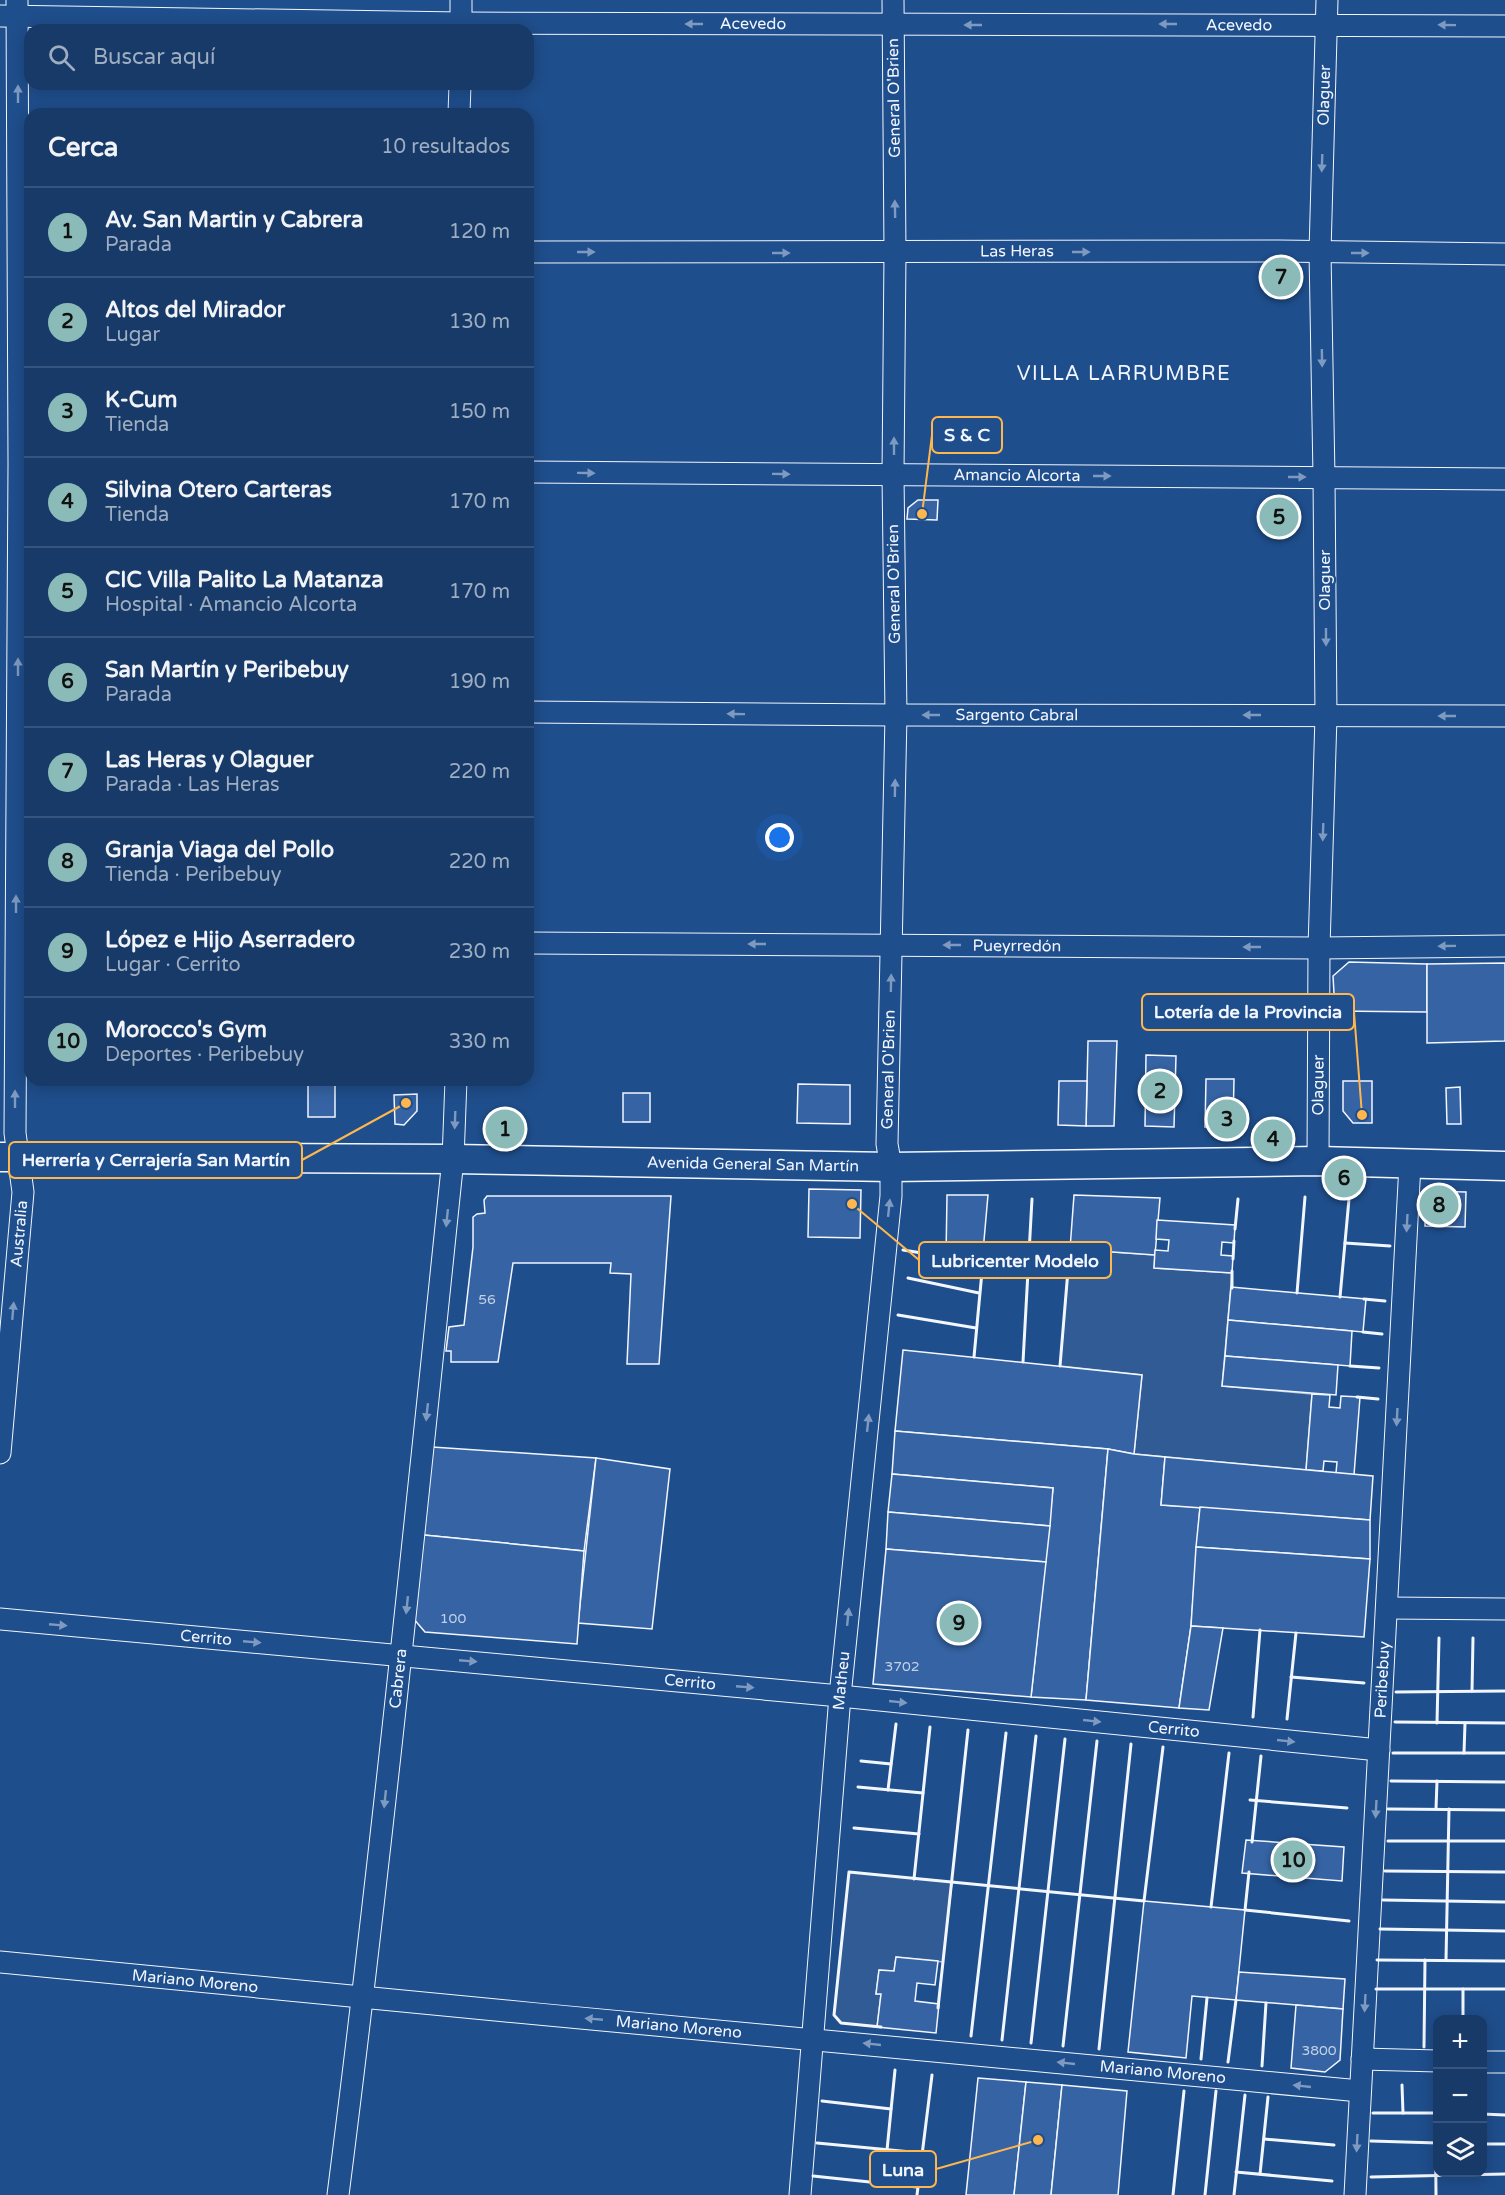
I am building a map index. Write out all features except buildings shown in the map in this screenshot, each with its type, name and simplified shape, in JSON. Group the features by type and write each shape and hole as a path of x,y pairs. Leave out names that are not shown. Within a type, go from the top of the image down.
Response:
{"main road":[{"name":"Avenida General San Martín","path":"9,1157 453,1159 891,1167 1318,1161 1505,1166"}],"street":[{"path":"461,0 461,24"},
{"name":"General O'Brien","path":"891,1167 887,1144 896,715 892,0"},
{"name":"Olaguer","path":"1318,1161 1319,948 1326,716 1320,252 1327,0"},
{"name":"Acevedo","path":"12,10 405,24"},
{"name":"Australia","path":"0,1454 23,1192 9,1157 15,1133 16,243 12,10"},
{"name":"Acevedo","path":"534,26 1326,24 1505,26"},
{"path":"459,108 460,90"},
{"name":"Las Heras","path":"534,252 1505,254"},
{"name":"Amancio Alcorta","path":"534,472 1505,479"},
{"name":"Sargento Cabral","path":"534,712 1505,716"},
{"name":"Pueyrredón","path":"534,943 1319,948 1505,946"},
{"name":"Cabrera","path":"338,2195 363,1999 401,1655 453,1159 456,1086"},
{"name":"Peribebuy","path":"1355,2195 1410,1164"},
{"name":"Matheu","path":"800,2195 840,1696 891,1196 891,1167"},
{"path":"1387,1608 1505,1609"},
{"name":"Cerrito","path":"0,1619 840,1696 1379,1750"},
{"name":"Mariano Moreno","path":"0,1962 363,1999 812,2038 1360,2091"},
{"path":"1362,2059 1433,2061"},
{"path":"1487,2062 1505,2062"}],"shaded area":[{"path":"1070,1249 1155,1255 1154,1268 1232,1273 1222,1386 1312,1394 1306,1470 1134,1454 1142,1375 1060,1366"},
{"path":"849,1872 952,1882 943,1962 896,1957 894,1971 879,1970 876,1994 881,1994 877,2027 841,2023 834,2015"}],"wall":[{"path":"1297,1293 1305,1197"},
{"path":"1023,1362 1032,1199"},
{"path":"1235,1229 1238,1199"},
{"path":"1340,1297 1349,1199"},
{"path":"1233,1259 1234,1241"},
{"path":"1345,1243 1390,1246"},
{"path":"1060,1366 1070,1246"},
{"path":"903,1250 947,1257"},
{"path":"974,1357 983,1261"},
{"path":"1232,1271 1232,1288"},
{"path":"908,1278 979,1293"},
{"path":"1364,1299 1385,1301"},
{"path":"898,1315 976,1328"},
{"path":"1363,1332 1382,1334"},
{"path":"1350,1366 1379,1368"},
{"path":"1357,1397 1378,1399"},
{"path":"1253,1717 1260,1630"},
{"path":"1287,1719 1296,1633"},
{"path":"1437,1723 1439,1638"},
{"path":"1472,1691 1473,1638"},
{"path":"1291,1677 1364,1683"},
{"path":"1396,1692 1505,1691"},
{"path":"1395,1722 1505,1723"},
{"path":"1464,1753 1465,1723"},
{"path":"888,1790 896,1724"},
{"path":"914,1879 930,1727"},
{"path":"938,2008 968,1730"},
{"path":"971,2036 1006,1733"},
{"path":"1002,2040 1036,1736"},
{"path":"1031,2043 1065,1739"},
{"path":"1063,2046 1097,1741"},
{"path":"1099,2049 1131,1744"},
{"path":"881,2027 841,2023 834,2015 849,1872 1144,1901 1163,1747"},
{"path":"1211,1907 1229,1753"},
{"path":"1393,1753 1505,1753"},
{"path":"1252,1842 1261,1756"},
{"path":"861,1761 891,1764"},
{"path":"1391,1781 1505,1782"},
{"path":"1436,1809 1437,1781"},
{"path":"858,1787 923,1793"},
{"path":"1250,1800 1347,1808"},
{"path":"1388,1809 1505,1810"},
{"path":"1446,1960 1449,1809"},
{"path":"854,1828 919,1834"},
{"path":"1388,1841 1505,1841"},
{"path":"1385,1871 1505,1872"},
{"path":"1249,1872 1245,1910 1349,1921"},
{"path":"1383,1900 1505,1902"},
{"path":"1380,1929 1505,1931"},
{"path":"1377,1960 1505,1961"},
{"path":"1424,2047 1425,1960"},
{"path":"1376,1989 1505,1989"},
{"path":"1463,1989 1463,2015"},
{"path":"1201,2059 1207,1998"},
{"path":"1228,2062 1236,2000"},
{"path":"1262,2066 1266,2003"},
{"path":"887,2150 895,2070"},
{"path":"917,2195 932,2075"},
{"path":"1402,2085 1403,2113"},
{"path":"1173,2195 1184,2091"},
{"path":"1205,2195 1216,2091"},
{"path":"1234,2195 1245,2095"},
{"path":"1260,2174 1268,2097"},
{"path":"822,2101 891,2109"},
{"path":"1373,2113 1433,2113"},
{"path":"1487,2114 1505,2115"},
{"path":"1435,2123 1436,2195"},
{"path":"1264,2139 1334,2145"},
{"path":"1371,2141 1433,2143"},
{"path":"817,2143 922,2153"},
{"path":"1487,2144 1505,2144"},
{"path":"1236,2172 1332,2181"},
{"path":"1371,2177 1505,2174"},
{"path":"813,2176 917,2187"}],"place":[{"name":"Las Heras y Olaguer","path":"1281,277"},
{"name":"S & C","path":"922,514"},
{"name":"CIC Villa Palito La Matanza","path":"1279,517"},
{"name":"Altos del Mirador","path":"1160,1091"},
{"name":"Herrería y Cerrajería San Martín","path":"406,1103"},
{"name":"Lotería de la Provincia","path":"1362,1115"},
{"name":"K-Cum","path":"1227,1119"},
{"name":"Av. San Martin y Cabrera","path":"505,1129"},
{"name":"Silvina Otero Carteras","path":"1273,1139"},
{"name":"San Martín y Peribebuy","path":"1344,1178"},
{"name":"Lubricenter Modelo","path":"852,1204"},
{"name":"Granja Viaga del Pollo","path":"1439,1205"},
{"name":"López e Hijo Aserradero","path":"959,1623"},
{"name":"Morocco's Gym","path":"1293,1860"},
{"name":"Luna","path":"1038,2140"}],"district":[{"name":"VILLA LARRUMBRE","path":"1124,374"}]}
